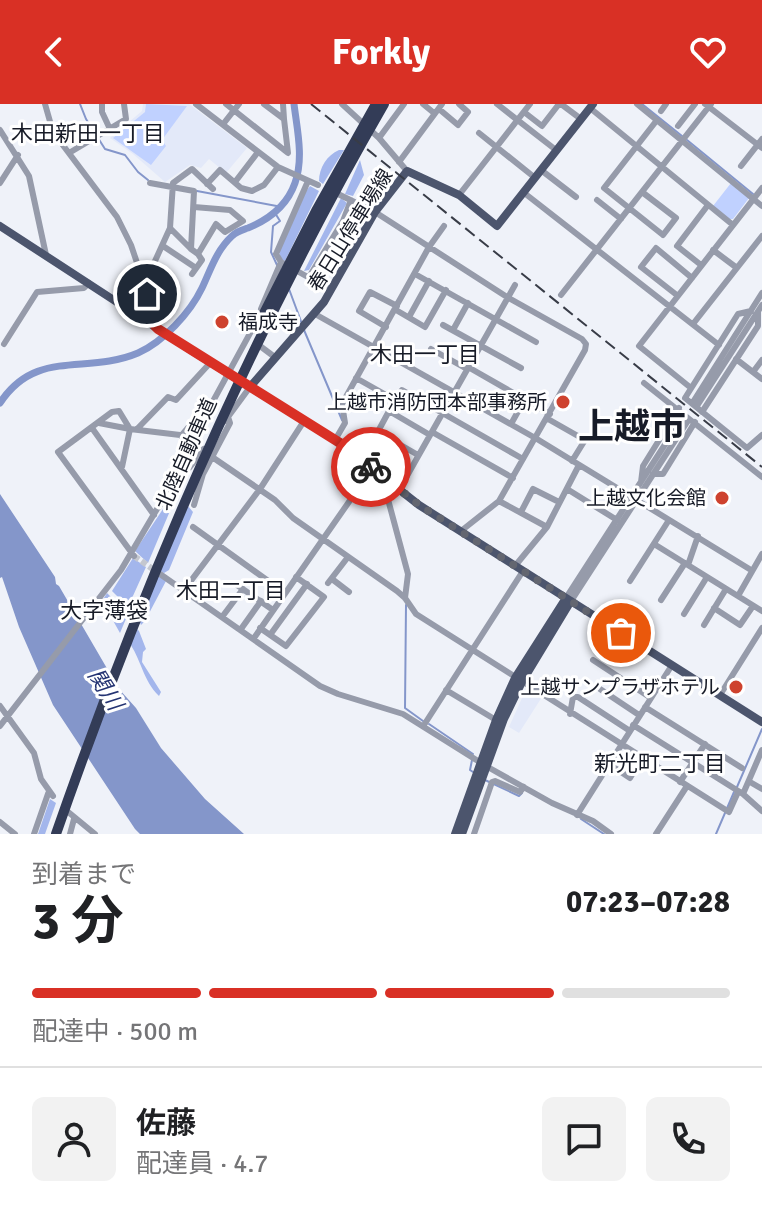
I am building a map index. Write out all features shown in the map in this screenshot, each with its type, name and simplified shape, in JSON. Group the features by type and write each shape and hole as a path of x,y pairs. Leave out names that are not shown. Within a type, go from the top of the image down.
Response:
{"highway":[{"name":"北陸自動車道","path":"49,834 59,793 129,625 184,504 232,380 289,263 378,108"},
{"name":"北陸自動車道","path":"56,834 59,793"}],"main road":[{"path":"523,192 591,106"},
{"name":"春日山停車場線","path":"250,387 315,314 375,212 407,171 459,195 497,226 523,192"},
{"path":"0,226 338,442 399,490 519,569 762,722"},
{"path":"462,834 496,720 568,600"},
{"path":"455,834 518,680"}],"street":[{"path":"45,104 53,132 117,217 131,245 157,328"},
{"path":"102,104 109,127"},
{"path":"69,153 126,119 124,104"},
{"path":"196,104 281,169 318,185"},
{"path":"226,104 236,107 288,153 283,104"},
{"path":"264,104 284,119"},
{"path":"342,104 379,138 407,171"},
{"path":"351,112 357,104"},
{"path":"379,138 404,104"},
{"path":"423,104 438,109 458,125 468,112 459,104"},
{"path":"497,104 556,150"},
{"path":"459,195 530,104"},
{"path":"524,112 542,126 560,104 581,119"},
{"path":"637,104 762,206"},
{"path":"661,111 666,104"},
{"path":"678,126 695,104"},
{"path":"561,295 708,105 761,144 741,166"},
{"path":"591,106 733,225"},
{"path":"224,123 236,107"},
{"path":"399,162 438,109"},
{"path":"642,192 676,218 663,235 604,188 657,120"},
{"path":"0,130 29,176 46,255"},
{"path":"479,133 576,197"},
{"path":"235,182 258,152"},
{"path":"0,183 18,155"},
{"path":"142,278 150,272 170,228 173,183 192,169 210,186 220,170 241,188 252,191 264,185 281,169"},
{"path":"305,180 276,254 331,290"},
{"path":"150,183 194,191 191,249"},
{"path":"691,388 639,346 762,188"},
{"path":"523,192 719,345"},
{"path":"338,194 375,212 586,344 537,439 499,501 461,531"},
{"path":"309,277 343,221 351,200"},
{"path":"597,200 621,219"},
{"path":"701,265 677,246 708,205"},
{"path":"194,207 230,210 243,221 225,232 216,224 198,254"},
{"path":"193,226 212,229"},
{"path":"444,226 429,247 342,404 345,423 338,442 343,456 386,492 399,490 515,285"},
{"path":"163,246 194,271 202,260 170,228"},
{"path":"693,324 762,236"},
{"path":"678,296 641,267 656,248 692,278"},
{"path":"713,250 737,268"},
{"path":"200,448 193,438 289,263"},
{"path":"415,274 536,342"},
{"path":"409,317 429,281"},
{"path":"4,344 37,292 84,288 89,283"},
{"path":"386,327 359,311 370,292 425,327 446,290"},
{"path":"697,407 757,309 762,293"},
{"path":"453,330 468,303"},
{"path":"757,309 738,314 685,398 747,448 762,435"},
{"path":"697,407 758,326 757,309"},
{"path":"315,314 537,439 751,570"},
{"path":"443,325 521,368"},
{"path":"248,337 276,358"},
{"path":"424,725 547,527 567,489 585,440 525,399 431,349"},
{"path":"736,359 762,379"},
{"path":"753,372 762,360"},
{"path":"122,467 134,429 168,397 176,400 211,362"},
{"path":"356,378 395,400"},
{"path":"644,383 762,477"},
{"path":"0,726 132,555 154,515 200,448 250,387"},
{"path":"362,461 402,390 523,459"},
{"path":"511,424 525,399"},
{"path":"641,482 643,466 679,408"},
{"path":"132,555 58,452 112,412 119,411 134,429"},
{"path":"389,411 513,478"},
{"path":"181,436 198,416"},
{"path":"184,504 230,423 228,417"},
{"path":"568,600 617,520 653,474 663,474 689,419"},
{"path":"568,600 634,498 641,482 689,419"},
{"path":"184,590 260,489 304,421"},
{"path":"99,423 181,436 260,489 405,598 416,614 729,812 750,782 762,750"},
{"path":"92,428 154,515"},
{"path":"378,432 418,455"},
{"path":"254,638 367,476"},
{"path":"521,512 533,489 559,502"},
{"path":"567,489 617,520"},
{"path":"386,492 408,574 405,598"},
{"path":"499,501 547,527"},
{"path":"630,581 669,520"},
{"path":"193,527 285,593"},
{"path":"661,600 686,564 698,536"},
{"path":"654,544 762,611"},
{"path":"738,596 762,554"},
{"path":"348,557 330,581 349,592"},
{"path":"160,574 329,690 388,708 424,725 484,765 611,834"},
{"path":"260,628 286,646 324,597 296,577"},
{"path":"684,614 707,577"},
{"path":"270,635 307,584"},
{"path":"222,617 240,587 273,610"},
{"path":"704,625 726,589"},
{"path":"241,629 261,601"},
{"path":"714,608 740,625 753,606"},
{"path":"720,695 762,628"},
{"path":"593,660 651,698"},
{"path":"577,815 672,665"},
{"path":"600,689 639,715"},
{"path":"446,690 496,720"},
{"path":"570,714 573,697 578,697 693,762 741,793 762,811"},
{"path":"0,706 10,715 34,753 41,779 59,793 34,834"},
{"path":"645,707 742,768"},
{"path":"680,782 705,744"},
{"path":"609,764 630,778 642,758"},
{"path":"474,834 492,782 520,792 524,787"},
{"path":"750,782 762,789"},
{"path":"656,834 687,786"},
{"path":"67,811 72,827 82,834"},
{"path":"0,822 15,834"},
{"path":"72,827 95,834"}],"shaded area":[{"path":"143,104 189,104 247,148 226,173 209,159 201,168 190,165 165,182 110,138 142,111"},
{"path":"146,104 187,106 162,140 166,146 151,165 113,138 145,112"},
{"path":"339,150 344,150 323,184 319,181 322,167"},
{"path":"360,160 364,175 353,196 345,194"},
{"path":"731,183 749,198 733,219 729,219 713,206"},
{"path":"310,186 319,191 285,261 279,252 303,195"},
{"path":"341,198 347,203 309,270 304,271"},
{"path":"171,497 175,499 148,563 135,551"},
{"path":"188,506 193,512 169,570 164,573 160,571"},
{"path":"133,558 146,567 128,607 112,591"},
{"path":"158,575 166,581 141,625 139,620"},
{"path":"107,593 128,614 120,633 102,601"},
{"path":"135,627 146,649 142,662 161,692 159,696 128,641"},
{"path":"527,687 542,697 519,733 509,727"},
{"path":"50,799 56,803 45,834 38,834"}],"water":[{"name":"関川","path":"0,494 55,577 56,584 119,689 136,708 161,748 205,799 244,834 140,834 135,829 53,705 19,627 0,578"}],"waterway":[{"path":"80,104 105,149 125,155 148,180"},
{"path":"0,403 14,386 29,375 46,369 119,359 138,353 175,326 197,298 226,242 236,233 270,216 292,191 298,173 299,154 294,104"},
{"path":"642,104 682,136"},
{"path":"687,140 753,194"},
{"path":"197,191 282,207"},
{"path":"275,213 280,221 273,226 271,252 277,265"},
{"path":"289,289 302,324"},
{"path":"304,330 342,420"},
{"path":"375,479 387,490"},
{"path":"406,605 405,708 423,721"},
{"path":"429,724 473,754"},
{"path":"737,787 762,729"},
{"path":"472,760 470,770 473,772"},
{"path":"485,780 519,796 522,793"},
{"path":"716,834 734,792"},
{"path":"581,819 604,834"}],"tunnel":[{"path":"134,556 157,572"}],"railway":[{"path":"311,104 762,467"}],"way so far":[{"path":"371,467 419,505 621,633"}],"place":[{"name":"福成寺","path":"222,322"},
{"name":"上越市消防団本部事務所","path":"563,402"},
{"name":"上越文化会館","path":"722,498"},
{"name":"上越サンプラザホテル","path":"736,687"}],"district":[{"name":"木田新田一丁目","path":"88,133"},
{"name":"木田一丁目","path":"425,354"},
{"name":"上越市","path":"632,426"},
{"name":"木田二丁目","path":"231,590"},
{"name":"大字薄袋","path":"104,610"},
{"name":"新光町二丁目","path":"660,763"}],"route":[{"path":"147,294 158,329 340,443 371,467"}]}
